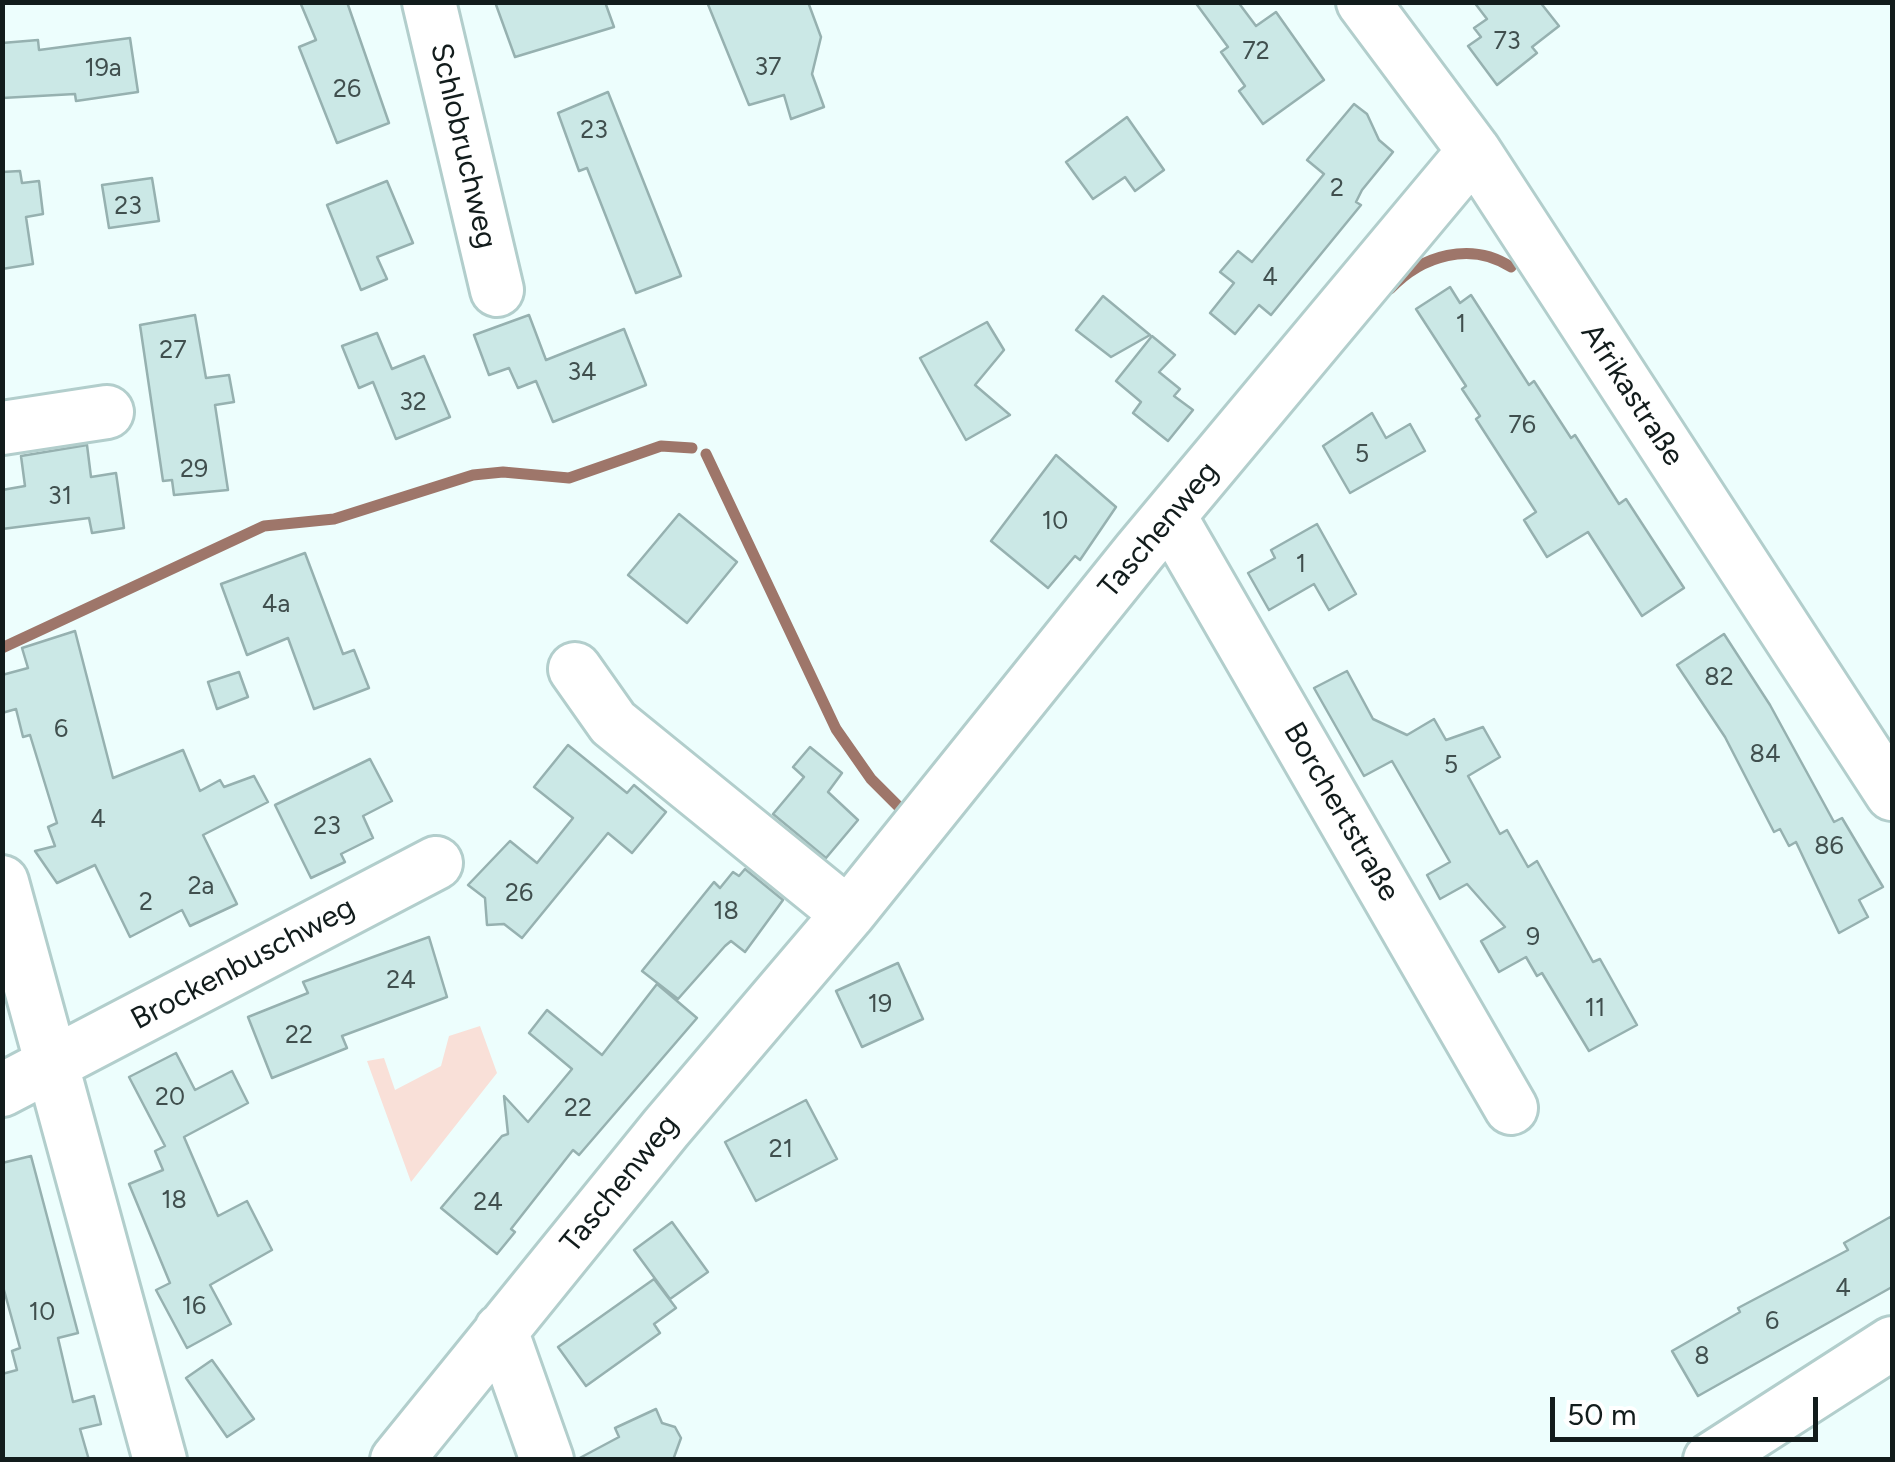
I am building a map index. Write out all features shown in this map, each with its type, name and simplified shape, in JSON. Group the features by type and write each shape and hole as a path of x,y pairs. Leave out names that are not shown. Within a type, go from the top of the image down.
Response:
{"street":[{"name":"Schlobruchweg","path":"429,2 498,290"},
{"name":"Afrikastraße","path":"1363,2 1474,151 1892,794"},
{"name":"Taschenweg","path":"398,1460 500,1330 848,914 1474,151"},
{"path":"2,428 107,412"},
{"name":"Borchertstraße","path":"1170,517 1511,1108"},
{"path":"575,669 613,723 848,914"},
{"name":"Brockenbuschweg","path":"2,1090 436,863"},
{"path":"2,882 160,1460"},
{"path":"500,1330 547,1460"},
{"path":"1710,1460 1892,1343"}],"shaded area":[{"path":"480,1026 497,1073 411,1182 367,1061 384,1058 395,1090 441,1066 449,1036"}],"building":[{"path":"300,2 347,2 389,123 337,143 299,47 316,40"},
{"path":"495,2 605,2 614,27 515,57"},
{"path":"707,2 808,2 821,37 812,74 824,107 791,119 784,95 749,105"},
{"path":"1195,2 1238,2 1256,26 1276,12 1324,80 1263,124 1239,91 1245,86 1221,52 1228,47"},
{"path":"1474,2 1540,2 1559,26 1532,47 1537,53 1497,85 1468,46 1481,37 1474,28 1487,19"},
{"path":"130,38 138,92 76,101 75,94 2,98 2,43 38,40 39,50"},
{"path":"608,92 681,276 636,293 587,168 579,171 558,113"},
{"path":"1354,104 1367,114 1379,140 1393,152 1362,190 1356,202 1361,205 1271,315 1259,305 1235,334 1210,313 1234,283 1220,272 1238,251 1252,262 1324,174 1307,160"},
{"path":"1127,117 1164,170 1135,191 1125,177 1093,199 1066,162"},
{"path":"20,171 22,183 39,181 43,214 26,217 33,264 2,269 2,172"},
{"path":"152,178 159,221 109,228 102,185"},
{"path":"387,181 413,243 377,257 387,279 361,290 327,205"},
{"path":"1450,287 1460,303 1471,295 1529,385 1534,381 1571,438 1575,435 1619,504 1626,499 1684,588 1642,616 1588,532 1547,557 1524,520 1536,512 1476,419 1480,416 1462,389 1466,386 1416,309"},
{"path":"1103,296 1150,335 1111,357 1076,330"},
{"path":"195,315 206,378 229,375 234,402 215,405 228,490 174,495 172,480 163,481 140,325"},
{"path":"529,315 546,360 624,329 646,385 553,422 536,381 518,388 509,368 489,375 474,335"},
{"path":"987,322 1004,350 975,385 1010,415 966,440 920,358"},
{"path":"377,333 392,369 424,356 450,417 396,439 373,382 359,388 342,346"},
{"path":"1152,336 1175,355 1159,372 1180,389 1174,396 1193,410 1168,441 1133,413 1141,402 1116,381"},
{"path":"1372,413 1386,438 1410,424 1425,451 1350,493 1323,446"},
{"path":"87,445 91,477 116,473 124,528 92,533 89,518 2,529 2,490 25,486 21,456"},
{"path":"1056,455 1116,507 1080,560 1075,556 1048,588 991,541"},
{"path":"679,514 737,562 687,623 628,575"},
{"path":"1317,524 1356,594 1329,610 1314,584 1269,610 1248,573 1275,558 1271,550"},
{"path":"305,553 343,654 354,650 369,688 314,709 288,638 247,655 221,584"},
{"path":"75,631 113,778 183,750 200,791 220,780 224,787 254,776 268,802 203,835 237,904 190,926 182,910 130,937 95,865 57,883 35,851 55,846 48,827 57,823 30,735 23,737 16,709 2,713 2,675 28,668 22,648"},
{"path":"1724,634 1770,705 1834,822 1842,818 1883,887 1859,900 1868,917 1839,933 1796,842 1789,846 1780,829 1774,832 1725,737 1677,665"},
{"path":"1347,671 1373,719 1407,735 1434,719 1446,740 1483,727 1500,757 1468,776 1500,834 1507,830 1528,867 1537,861 1593,962 1600,959 1637,1025 1589,1051 1542,973 1537,976 1526,957 1499,972 1481,941 1505,927 1467,884 1440,899 1427,875 1450,862 1392,761 1364,776 1314,688"},
{"path":"239,672 248,697 217,709 208,682"},
{"path":"568,745 627,793 634,785 666,812 632,853 608,833 522,938 504,924 487,925 485,898 468,885 510,841 537,863 573,818 534,787"},
{"path":"810,747 842,773 828,792 858,820 826,858 773,814 804,777 793,767"},
{"path":"370,759 392,801 363,816 373,838 341,854 345,862 311,878 275,805"},
{"path":"745,869 783,900 745,952 731,941 678,999 642,971 714,882 720,888 733,872 739,876"},
{"path":"429,937 447,997 342,1036 347,1048 272,1078 248,1017 308,993 303,982"},
{"path":"898,963 923,1019 862,1047 836,991"},
{"path":"657,984 697,1018 579,1155 573,1150 511,1229 515,1232 497,1254 441,1208 502,1136 508,1134 504,1096 528,1122 572,1069 529,1033 547,1010 602,1055"},
{"path":"176,1053 195,1090 232,1071 248,1103 184,1137 218,1216 247,1201 272,1250 210,1285 231,1324 187,1348 156,1290 170,1283 129,1184 163,1170 155,1151 165,1146 129,1077"},
{"path":"806,1100 837,1159 756,1201 725,1142"},
{"path":"31,1156 78,1333 58,1338 73,1402 94,1396 101,1424 80,1429 89,1460 2,1460 2,1374 17,1370 12,1351 20,1348 2,1283 2,1163"},
{"path":"1892,1216 1892,1287 1698,1396 1672,1351 1740,1312 1738,1308 1848,1250 1844,1243"},
{"path":"672,1222 708,1272 670,1299 634,1250"},
{"path":"654,1279 676,1308 654,1324 660,1333 586,1386 558,1347"},
{"path":"212,1360 254,1419 227,1437 186,1378"},
{"path":"656,1409 662,1423 675,1427 681,1438 673,1460 576,1460 619,1437 615,1428"}],"waterway":[{"path":"1390,289 1417,268 1447,256 1480,255 1511,267"},
{"path":"2,648 264,526 334,519 473,475 503,472 569,478 661,446 692,448"},
{"path":"706,454 836,729 871,779 899,807"}]}
